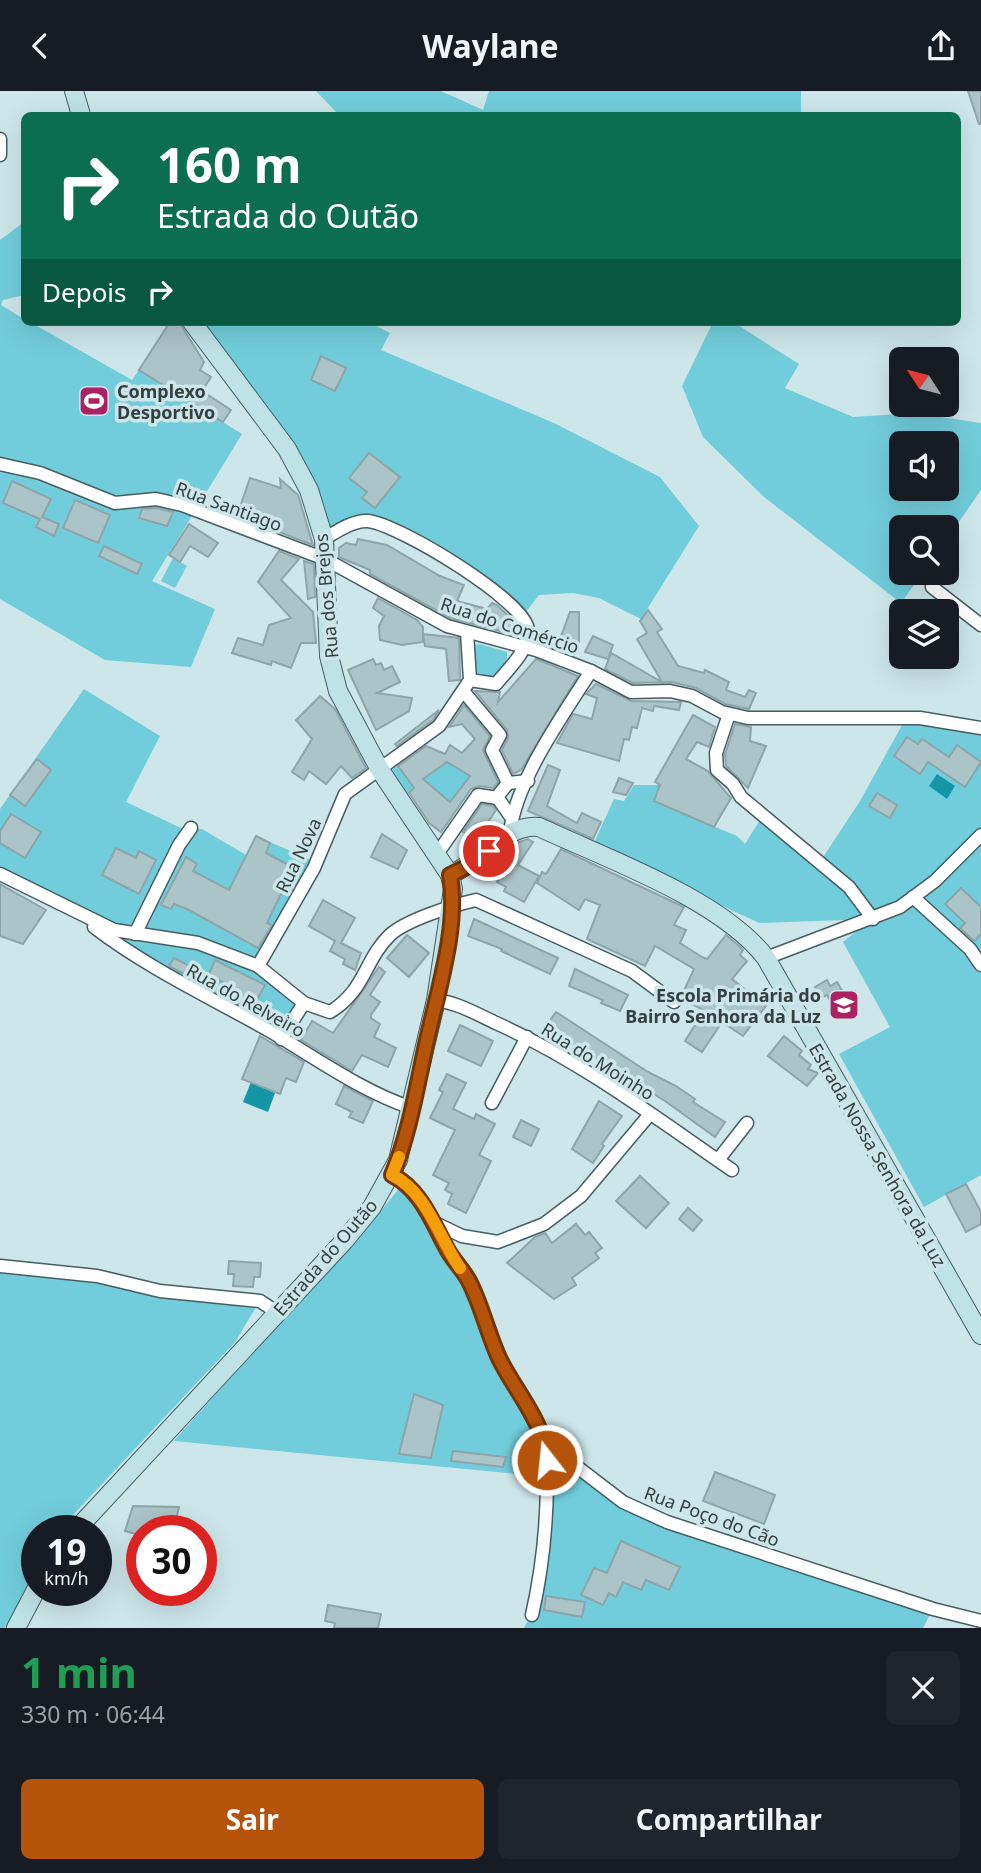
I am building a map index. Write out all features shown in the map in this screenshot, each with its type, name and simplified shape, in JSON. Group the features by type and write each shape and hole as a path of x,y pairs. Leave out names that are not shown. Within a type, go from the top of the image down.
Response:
{"street":[{"path":"74,91 80,112"},
{"path":"0,139 0,155"},
{"name":"Rua dos Brejos","path":"195,326 287,449 309,490 324,539 329,656 338,691 380,770 450,875"},
{"name":"Rua Santiago","path":"0,464 40,473 115,503 156,499 182,505 325,559"},
{"path":"324,539 350,525 368,521 408,538 459,567 511,604 526,622 528,631 524,649 496,684 470,680 467,632"},
{"name":"Rua do Comércio","path":"325,559 422,614 467,632 536,650 591,671 631,692 670,691 692,696 729,714 748,718 920,718 981,727"},
{"path":"932,587 981,625"},
{"path":"450,875 474,863 510,825 541,748 591,671"},
{"name":"Rua Nova","path":"258,966 314,868 345,794 439,726 470,680"},
{"path":"464,692 500,735 492,750 508,783"},
{"path":"729,714 716,753 717,770 733,783 741,797 849,887 873,919"},
{"path":"510,825 498,798 501,789 508,783 528,781"},
{"path":"437,854 478,795 498,798"},
{"name":"Estrada Nossa Senhora da Luz","path":"510,825 539,827 703,904 740,928 766,958 981,1335"},
{"path":"135,933 179,845 191,828"},
{"path":"766,958 901,907 935,881 981,835"},
{"path":"0,874 114,930 198,943 258,966 304,1003 330,1012 348,1001 390,935 453,905 476,900 632,971 674,1002"},
{"name":"Estrada do Outão","path":"90,1515 359,1223 392,1175 412,1108 436,1000 453,905 450,875"},
{"path":"913,897 970,949 981,965"},
{"name":"Rua do Relveiro","path":"70,909 137,959 315,1060 412,1108"},
{"name":"Rua do Moinho","path":"436,1000 451,1002 527,1037 650,1114 732,1170"},
{"path":"281,1039 304,1003"},
{"path":"492,1103 527,1037"},
{"path":"435,1223 461,1236 498,1242 544,1224 581,1196 650,1114"},
{"path":"718,1160 747,1122"},
{"name":"Rua Poço do Cão","path":"392,1175 404,1182 435,1223 446,1248 470,1282 500,1359 546,1443 623,1502 667,1522 933,1609 981,1621"},
{"path":"0,1266 97,1276 160,1291 260,1301 278,1313"},
{"path":"532,1615 544,1561 548,1484 546,1443"},
{"path":"16,1628 28,1606"}],"shaded area":[{"path":"316,91 441,91 483,110 489,91 801,91 801,112 336,112"},
{"path":"21,224 21,296 3,300 1,305 21,317 21,326 37,326 132,380 139,370 242,434 152,581 215,609 191,667 105,660 0,599 0,240"},
{"path":"203,326 377,326 390,333 381,350 554,423 660,477 699,526 641,619 599,598 573,593 539,595 522,617 408,538 348,521 331,528"},
{"path":"711,326 739,326 799,364 785,388 853,417 889,415 889,417 941,417 981,423 981,490 959,522 959,515 889,515 889,585 914,585 904,599 896,599 764,497 703,437 682,386"},
{"path":"173,558 187,566 175,588 161,581"},
{"path":"480,644 507,652 507,659 495,678 474,672 474,645"},
{"path":"84,689 160,736 126,802 181,828 202,829 246,855 256,836 316,862 258,966 304,1003 281,1039 0,874 0,809"},
{"path":"906,718 981,728 981,1175 924,1207 839,1054 890,1027 843,942 871,919 759,923 593,845 614,799 624,801 634,785 660,785 654,801 737,836 745,844 763,815 820,862 860,801"},
{"path":"453,757 470,775 442,812 423,780 405,797 384,776 397,766 405,776 417,766 427,777"},
{"path":"937,774 955,786 947,799 929,786"},
{"path":"251,1082 275,1093 268,1112 243,1102"},
{"path":"403,1184 435,1223 546,1443 623,1502 933,1609 923,1628 524,1628 534,1609 548,1477 174,1441"},
{"path":"0,1266 261,1299 235,1342 73,1515 21,1515 21,1598 5,1628 0,1628"}],"building":[{"path":"968,91 981,91 981,124 979,124"},
{"path":"167,326 182,326 204,362 200,370 211,377 202,391 231,410 223,422 139,370"},
{"path":"321,356 346,368 335,391 311,380"},
{"path":"369,453 400,477 375,508 362,498 367,492 349,478"},
{"path":"250,478 281,488 280,479 298,495 313,545 237,516"},
{"path":"12,481 51,499 42,517 59,524 54,536 36,527 40,519 3,503"},
{"path":"75,500 110,515 98,543 63,528"},
{"path":"156,508 173,512 167,526 139,518 142,509"},
{"path":"189,524 218,543 208,557 190,546 180,562 169,555"},
{"path":"358,539 387,545 440,576 464,585 457,601 487,609 492,603 497,605 515,622 519,636 450,618 370,574 370,570 339,557 339,548 346,543 356,545"},
{"path":"104,546 142,564 137,574 99,556"},
{"path":"279,551 299,559 281,580 313,612 316,643 301,643 291,668 272,661 271,665 232,653 238,638 263,645 269,625 291,618 258,582"},
{"path":"304,561 314,564 315,597 308,599"},
{"path":"378,598 417,620 423,627 423,642 402,645 380,640 379,626 384,616 373,608"},
{"path":"648,610 662,629 657,632 678,666 704,673 705,670 729,682 726,690 745,697 749,690 756,693 749,709 725,704 696,688 672,682 633,683 605,669 611,653 662,682 637,639 647,633 640,621"},
{"path":"570,612 579,612 579,644 560,639"},
{"path":"423,634 459,638 460,680 449,681 446,649 425,646"},
{"path":"593,636 613,645 608,659 585,652"},
{"path":"373,659 376,665 381,663 384,670 392,666 400,682 377,693 412,698 409,711 376,730 348,670"},
{"path":"536,659 578,676 521,770 513,774 502,750 508,738 507,730 475,691 500,692 498,702"},
{"path":"596,684 631,701 681,702 679,710 654,706 653,711 642,708 637,728 632,727 629,740 624,739 619,761 557,743 573,714 592,719 597,698 586,694"},
{"path":"320,696 335,709 366,768 352,778 341,766 326,784 309,771 304,780 292,772 312,739 296,720"},
{"path":"464,705 490,736 483,750 498,782 493,788 479,786 471,789 441,832 429,823 409,793 414,788 398,766 426,746 445,754 450,745 462,753 475,739 462,724 449,727","holes":["447,762 470,776 450,802 423,779"]},
{"path":"439,710 433,720 397,746 395,744"},
{"path":"693,715 715,727 709,747 697,742 686,759 708,771 731,798 714,827 654,801 660,785 655,782"},
{"path":"735,724 751,727 750,741 766,746 748,788 726,766 725,754"},
{"path":"907,737 918,744 922,739 949,757 957,745 981,762 965,787 928,762 920,774 894,756"},
{"path":"37,759 51,770 25,806 10,795"},
{"path":"548,765 560,770 547,806 577,823 582,813 601,822 593,839 528,811"},
{"path":"619,778 633,783 626,795 613,792"},
{"path":"877,793 897,805 890,818 869,806"},
{"path":"482,804 493,806 496,810 476,840 463,832"},
{"path":"11,814 41,832 25,858 0,843 0,831"},
{"path":"382,834 407,850 398,869 371,857"},
{"path":"256,836 270,843 266,853 300,871 295,882 288,879 267,923 272,925 258,948 187,909 174,904 171,909 161,905 186,857 197,864 193,871 229,890"},
{"path":"528,839 533,842 518,865 539,876 524,902 504,891 506,887 497,882 501,874 498,872 510,851 516,843"},
{"path":"116,848 136,858 139,851 156,860 139,894 102,875"},
{"path":"561,849 684,907 674,925 686,930 680,943 702,957 707,959 726,935 743,950 740,955 747,961 732,979 766,1006 743,1036 722,1022 702,1052 685,1041 704,1011 681,997 694,969 655,946 645,966 587,939 600,905 585,899 579,910 537,883 542,872 546,874"},
{"path":"0,884 46,910 23,944 0,936"},
{"path":"961,888 981,907 981,934 974,941 960,928 965,923 945,904"},
{"path":"323,900 355,918 341,943 361,953 355,970 343,964 345,959 330,951 335,941 309,926"},
{"path":"474,919 558,958 550,974 501,951 502,949 468,936"},
{"path":"407,935 429,953 409,977 387,958"},
{"path":"174,958 198,970 194,979 169,966"},
{"path":"215,960 265,985 251,1011 223,995 228,984 208,976"},
{"path":"379,967 385,972 370,995 380,1002 371,1015 371,1018 380,1024 374,1037 396,1048 388,1067 362,1055 352,1071 301,1040 312,1021 333,1033"},
{"path":"575,969 628,995 620,1011 601,1003 603,1000 569,986"},
{"path":"827,980 830,986 837,982 847,999 834,1007 827,995 822,998 815,987"},
{"path":"556,1012 648,1072 676,1086 695,1099 693,1102 725,1122 715,1137 665,1101 545,1027"},
{"path":"460,1025 493,1041 481,1066 448,1051"},
{"path":"260,1036 304,1062 296,1082 286,1078 280,1094 242,1079"},
{"path":"784,1036 802,1051 799,1055 811,1065 808,1069 818,1073 807,1086 768,1056"},
{"path":"447,1074 466,1083 453,1109 474,1119 476,1114 495,1124 479,1155 491,1161 466,1213 448,1204 452,1194 445,1190 449,1183 433,1175 455,1130 430,1118 443,1092 439,1090"},
{"path":"344,1086 373,1101 363,1123 349,1117 352,1112 336,1104"},
{"path":"599,1101 622,1116 602,1144 604,1146 593,1163 572,1149"},
{"path":"521,1120 539,1129 531,1146 513,1137"},
{"path":"640,1176 669,1203 646,1228 616,1201"},
{"path":"966,1184 981,1212 981,1224 966,1232 946,1194"},
{"path":"688,1208 702,1220 693,1231 679,1219"},
{"path":"576,1224 585,1235 589,1232 602,1248 595,1253 599,1258 572,1278 576,1285 554,1299 507,1263 535,1237 545,1233 552,1243"},
{"path":"229,1261 261,1263 260,1277 254,1277 253,1287 233,1286 234,1274 228,1274"},
{"path":"414,1394 443,1405 431,1458 399,1454"},
{"path":"453,1451 506,1457 503,1467 451,1461"},
{"path":"715,1472 775,1495 764,1524 703,1501"},
{"path":"133,1506 179,1507 177,1515 130,1515"},
{"path":"621,1541 680,1567 669,1590 646,1580 641,1590 623,1582 616,1597 609,1593 603,1605 581,1595 594,1568 607,1573"},
{"path":"546,1596 585,1602 582,1617 544,1610"},
{"path":"328,1605 381,1614 378,1628 334,1628 335,1623 325,1621"}],"slow traffic":[{"path":"399,1157 392,1175 404,1182 421,1203 460,1268"}],"place":[{"name":"Complexo Desportivo","path":"94,401"},
{"name":"Escola Primária do Bairro Senhora da Luz","path":"844,1005"}],"route":[{"path":"489,851 474,863 450,875 453,905 443,968 409,1125 392,1175 404,1182 421,1203 435,1223 446,1248 470,1282 500,1359 546,1443 547,1460"}]}
